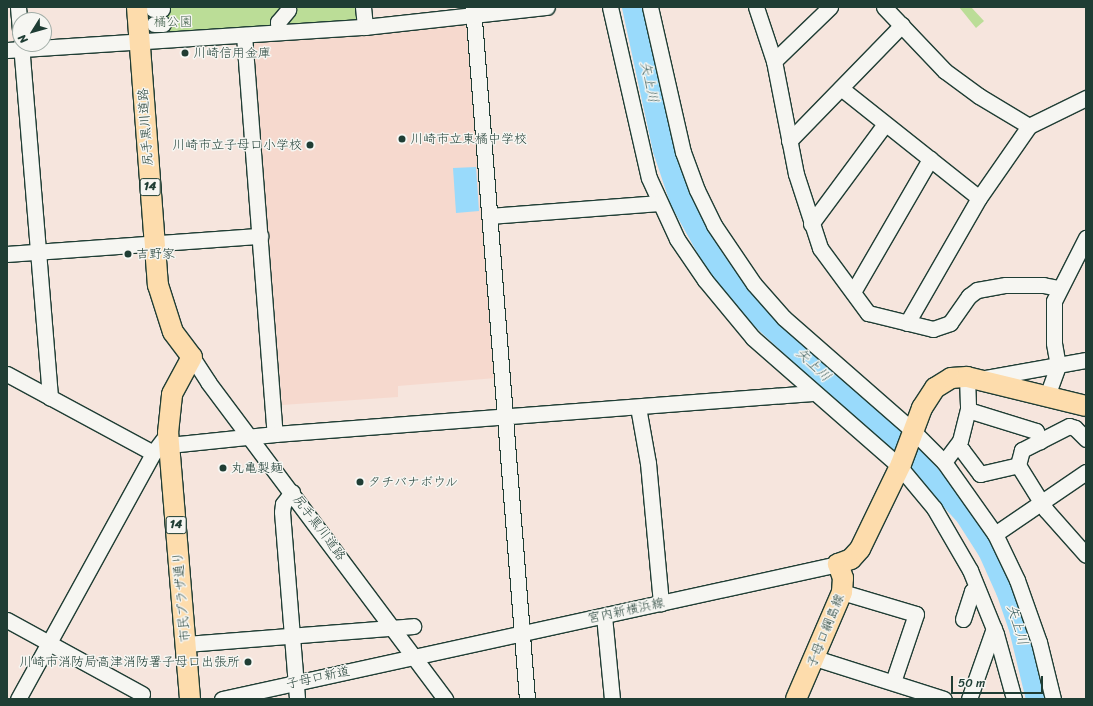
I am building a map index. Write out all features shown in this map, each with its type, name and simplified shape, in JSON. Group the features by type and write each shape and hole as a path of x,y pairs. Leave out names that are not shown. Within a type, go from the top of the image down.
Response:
{"main road":[{"name":"尻手黒川道路","path":"158,19 144,43 158,244 158,285 164,310 172,332 192,357"},
{"name":"市民プラザ通り","path":"190,699 186,644 163,444 172,394 192,357"},
{"path":"838,564 851,559 860,549 900,465 922,408 935,388 951,378 973,378 1086,406"},
{"name":"子母口綱島線","path":"796,699 815,658 842,592 843,578 838,564"}],"street":[{"path":"363,7 364,27"},
{"path":"52,47 144,43 158,19 244,35 364,27 473,11 547,7"},
{"path":"610,7 649,178 659,203 677,239 705,280 753,338 812,393 900,465 934,508 970,570 994,628 1014,699"},
{"path":"650,7 683,152 697,190 714,225 754,284 784,318 944,462 995,534 1017,580 1039,642 1053,699"},
{"path":"756,7 774,60 789,141 811,224 820,248 868,313 933,329 950,323 969,296 977,290 1006,285 1042,285 1059,288"},
{"path":"774,60 830,7"},
{"path":"884,7 945,71 979,96 1029,126"},
{"path":"279,32 278,22 288,10"},
{"path":"473,11 506,416 527,699"},
{"path":"789,141 842,90 902,25"},
{"path":"244,35 275,434"},
{"path":"16,52 39,252 50,398"},
{"path":"842,90 979,198"},
{"path":"907,323 979,198 1029,126 1086,98"},
{"path":"811,224 885,124"},
{"path":"853,292 930,159"},
{"path":"490,216 659,203"},
{"path":"7,254 260,236"},
{"path":"1047,396 1058,366 1053,316 1054,301 1059,288 1086,238"},
{"name":"尻手黒川道路","path":"192,357 445,699"},
{"path":"944,462 956,447 968,410 973,378 1058,366 1086,360"},
{"path":"7,374 50,398 163,444 812,393"},
{"path":"638,406 648,463 660,603"},
{"path":"968,410 1036,431 1040,441"},
{"path":"1086,439 1075,428 1069,426 1022,450 1018,465 1041,502 1086,555"},
{"path":"18,699 48,642 163,444"},
{"path":"956,447 962,450 980,474 1018,465"},
{"path":"995,534 1086,472"},
{"path":"292,492 283,504 282,512 296,699"},
{"name":"宮内新横浜線","path":"414,657 838,564"},
{"path":"963,619 972,591 977,589"},
{"path":"842,592 916,614 893,682"},
{"path":"604,616 612,699"},
{"path":"7,620 142,694"},
{"path":"186,644 413,626"},
{"path":"969,699 994,628"},
{"name":"子母口新道","path":"222,699 414,657"},
{"path":"815,658 944,699"}],"shaded area":[{"path":"469,24 496,378 398,386 398,397 282,405 253,39"}],"green space":[{"name":"橘公園","path":"157,7 359,7 360,18 356,21 160,37"},
{"path":"959,7 971,7 984,21 976,28"}],"water":[{"path":"476,167 479,211 456,213 453,168"}],"waterway":[{"name":"矢上川","path":"633,7 664,150 681,201 715,262 753,310 911,456 966,515 989,551 1007,591 1019,625 1037,699"}],"place":[{"name":"川崎信用金庫","path":"185,53"},
{"name":"川崎市立東橘中学校","path":"402,139"},
{"name":"川崎市立子母口小学校","path":"310,145"},
{"name":"吉野家","path":"128,254"},
{"name":"丸亀製麺","path":"223,468"},
{"name":"タチバナボウル","path":"360,482"},
{"name":"川崎市消防局高津消防署子母口出張所","path":"248,662"}]}
